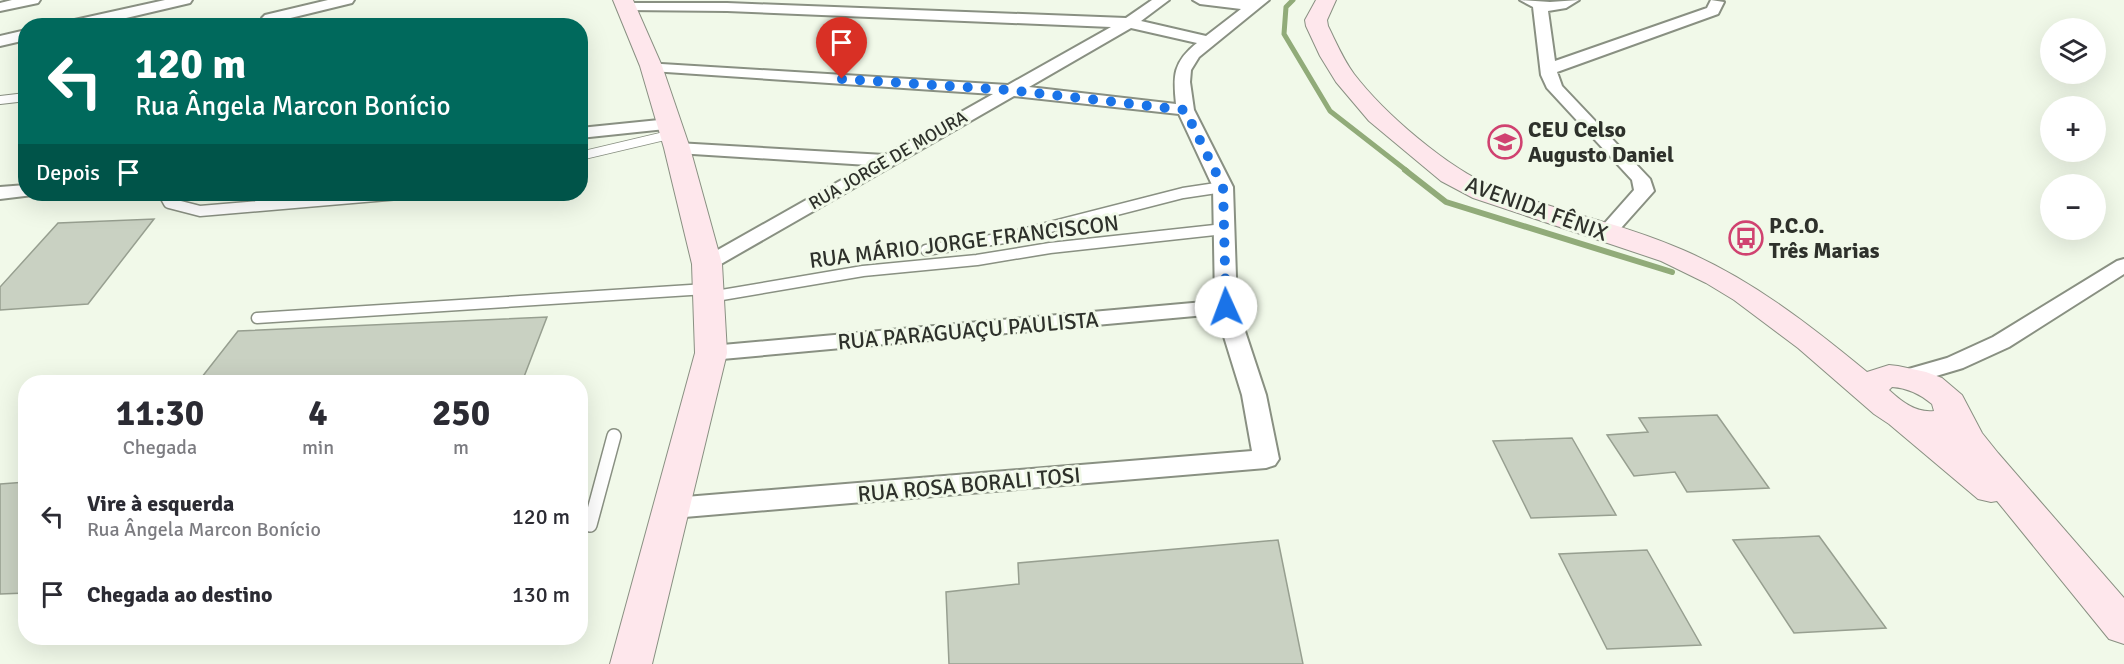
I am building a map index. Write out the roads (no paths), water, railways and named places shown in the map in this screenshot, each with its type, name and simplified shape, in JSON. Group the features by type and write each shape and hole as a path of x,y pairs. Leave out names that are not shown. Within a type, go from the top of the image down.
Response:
{"street":[{"path":"0,7 33,0"},
{"path":"105,18 185,0"},
{"path":"270,18 347,0"},
{"name":"RUA JORGE DE MOURA","path":"709,283 885,160 1129,23 1162,0"},
{"path":"1200,0 1258,3"},
{"name":"AVENIDA FÊNIX","path":"1326,0 1316,20 1331,56 1364,102 1450,175 1474,188 1671,255 1716,276 1745,294 1825,353 1891,391 1944,451 2048,538"},
{"path":"1572,0 1564,5 1533,3 1551,81 1641,179 1644,186 1644,191 1606,233"},
{"path":"1548,62 1584,55 1713,11 1717,2"},
{"path":"631,664 673,508 711,352 709,283 673,135 651,66 625,3 727,4 1129,23 1207,41"},
{"path":"1226,307 1223,187 1185,110 1183,70 1193,54 1207,41 1258,3"},
{"path":"0,41 18,37"},
{"path":"651,66 1009,90 1185,110"},
{"path":"588,133 673,135 885,160"},
{"path":"0,193 18,191"},
{"path":"2124,265 2001,342 1891,391 1911,420 1934,423 1945,421 1952,411 1969,441 2124,627"},
{"name":"RUA PARAGUAÇU PAULISTA","path":"711,352 1226,307"},
{"name":"RUA ROSA BORALI TOSI","path":"673,508 1266,459 1254,395 1226,307"}],"lane":[{"path":"0,100 18,98"},
{"path":"0,109 10,99"},
{"path":"588,154 673,135"},
{"path":"926,249 1011,237 1183,193 1223,187"},
{"path":"168,201 200,211 317,201"},
{"name":"RUA MÁRIO JORGE FRANCISCON","path":"258,318 863,271 912,264 977,260 1050,248 1224,229"},
{"path":"590,525 614,436"}],"waterway":[{"path":"1293,0 1286,7 1284,34 1330,111 1407,171"},
{"path":"1405,170 1446,202 1672,272"}],"place":[{"name":"CEU Celso Augusto Daniel","path":"1505,142"},
{"name":"P.C.O. Três Marias","path":"1746,238"}]}
